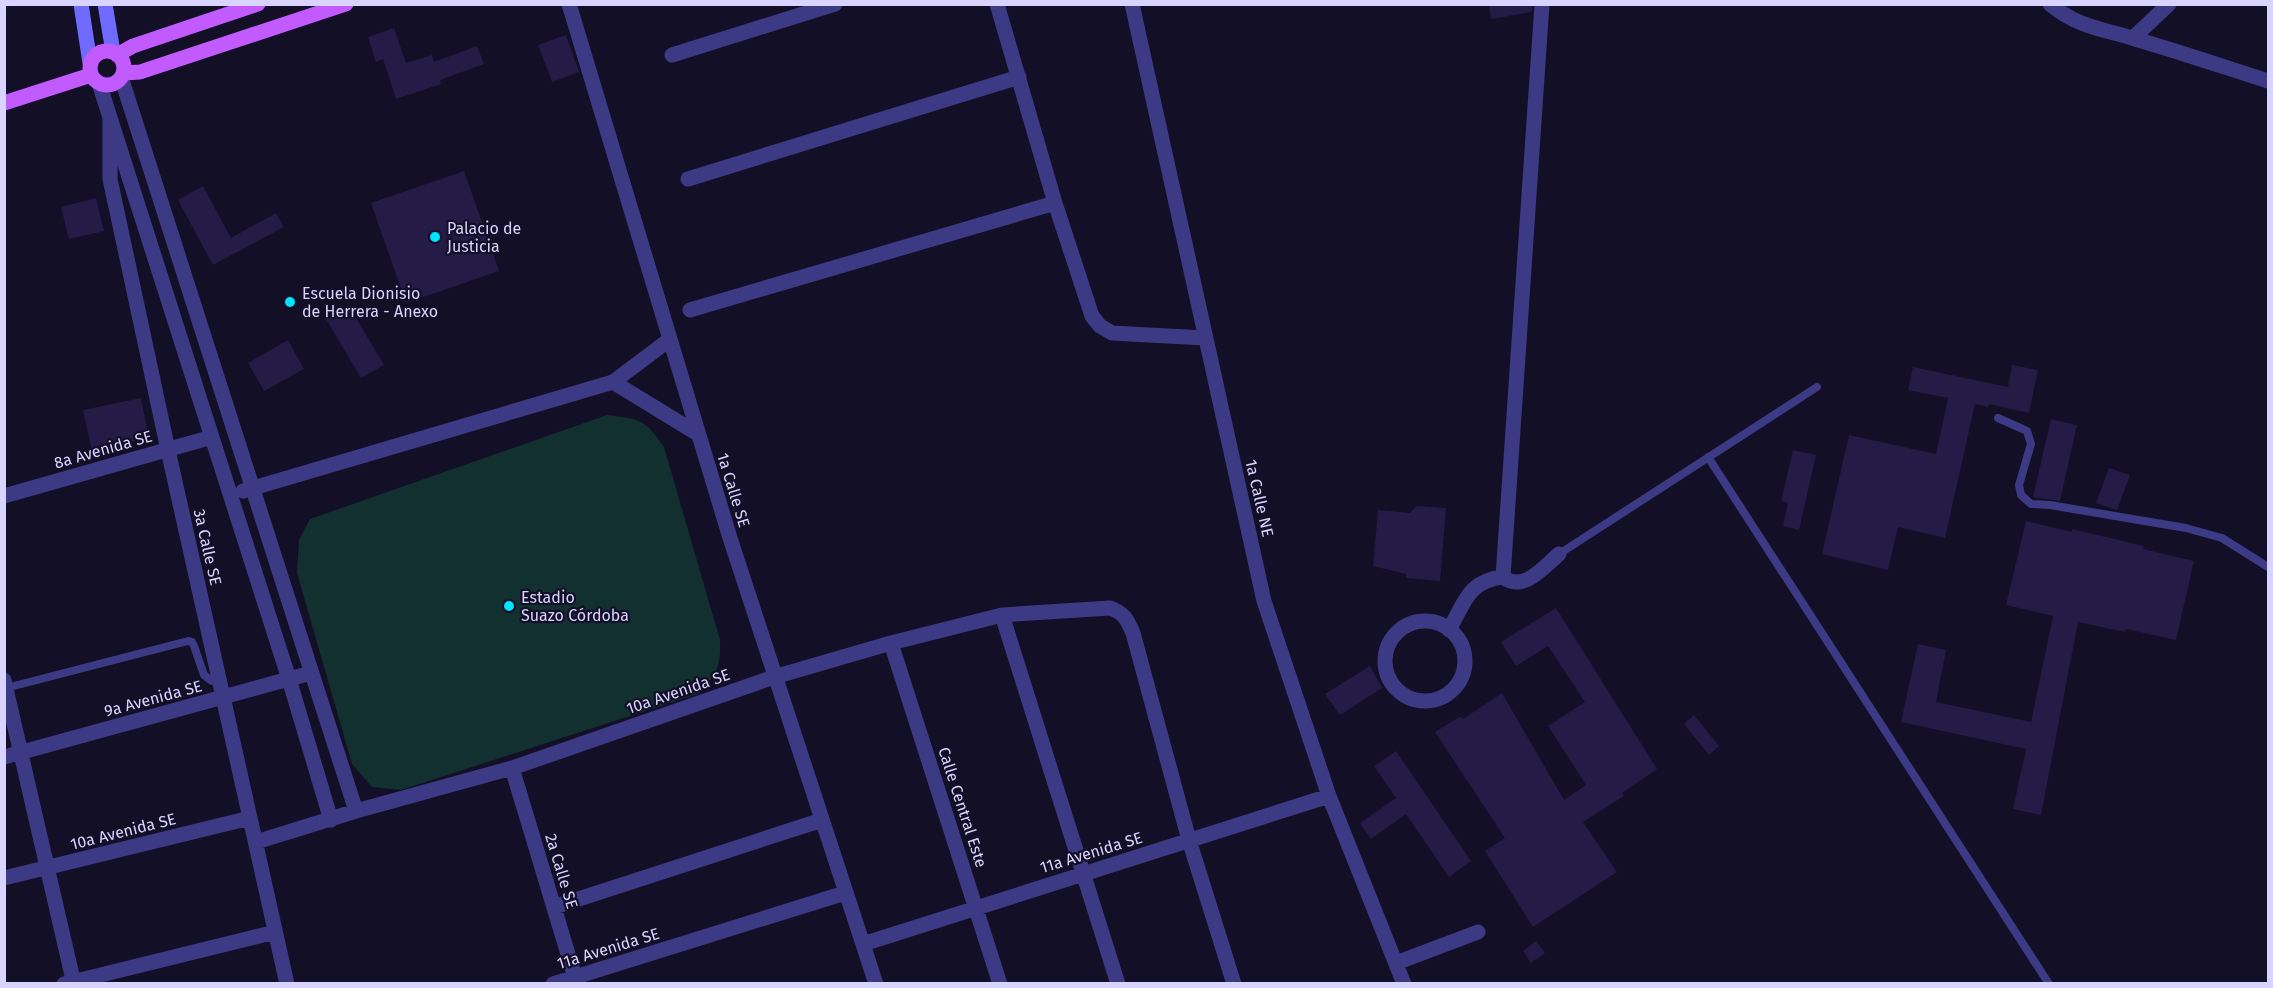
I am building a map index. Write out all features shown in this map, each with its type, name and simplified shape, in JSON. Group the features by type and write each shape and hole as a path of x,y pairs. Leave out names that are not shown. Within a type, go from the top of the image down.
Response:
{"main road":[{"path":"94,73 99,53 115,54 258,4"},
{"path":"94,73 109,84 122,75 140,72 346,4"},
{"path":"115,54 123,63 122,75"},
{"path":"4,102 94,73"}],"street":[{"name":"3a Calle SE","path":"81,4 94,73 230,494 331,820"},
{"path":"105,4 115,54"},
{"name":"1a Calle SE","path":"569,4 669,340 774,677 876,984"},
{"path":"672,55 835,4"},
{"path":"997,4 1054,203 1092,316 1112,333 1204,338"},
{"name":"1a Calle NE","path":"1132,4 1204,338 1264,601 1329,796 1404,984"},
{"path":"1503,577 1542,4"},
{"path":"2050,4 2064,16 2093,29 2133,38 2268,80"},
{"path":"2133,38 2169,4"},
{"path":"122,75 356,811"},
{"path":"688,179 1019,77"},
{"name":"3a Calle SE","path":"110,117 110,179 287,984"},
{"path":"690,310 1054,203"},
{"path":"230,494 613,382 669,340"},
{"path":"613,382 698,434"},
{"name":"8a Avenida SE","path":"4,496 212,438"},
{"path":"1449,630 1473,587 1486,579 1503,577 1509,582 1518,583 1527,580 1559,554"},
{"name":"10a Avenida SE","path":"256,842 356,811 512,768 774,677 891,643 1002,615 1110,608 1127,617 1133,633 1189,840"},
{"path":"1002,615 1118,984"},
{"path":"1426,621 1449,630 1458,639 1465,662 1463,675 1457,686 1448,694 1424,701 1412,699 1401,693 1392,684 1385,660 1394,637 1402,628 1426,621"},
{"name":"Calle Central Este","path":"891,643 1000,984"},
{"name":"9a Avenida SE","path":"4,757 311,673"},
{"path":"5,684 47,868 70,983 275,932"},
{"name":"2a Calle SE","path":"512,768 576,980"},
{"name":"11a Avenida SE","path":"863,944 1329,796"},
{"name":"10a Avenida SE","path":"4,878 250,818"},
{"path":"554,907 822,820"},
{"path":"1189,840 1234,984"},
{"name":"11a Avenida SE","path":"553,984 576,980 845,893"},
{"path":"1396,963 1478,932"}],"lane":[{"path":"1559,554 1817,387"},
{"path":"1998,418 2027,431 2031,444 2019,485 2021,495 2031,504 2050,505 2186,528 2222,538 2268,567"},
{"path":"1708,458 2049,984"},
{"path":"5,684 188,641 194,646 204,675 212,681 219,680"}],"green space":[{"name":"Estadio Suazo Córdoba","path":"607,415 641,422 652,431 664,447 720,640 720,657 714,675 698,694 401,790 372,787 352,764 297,573 299,540 310,519"}],"building":[{"path":"1489,4 1532,4 1532,12 1491,19"},
{"path":"394,28 406,63 432,55 434,62 477,46 484,64 440,80 441,84 396,99 383,59 376,62 368,37"},
{"path":"566,35 579,72 552,82 538,45"},
{"name":"Palacio de Justicia","path":"464,171 499,271 406,303 371,203"},
{"path":"203,186 231,238 276,213 284,227 213,265 178,200"},
{"path":"96,198 104,231 69,239 61,207"},
{"path":"349,306 384,365 361,378 326,319"},
{"path":"288,340 304,369 264,391 248,363"},
{"path":"2012,365 2038,370 2029,413 1989,404 1988,407 1975,404 1945,538 1898,527 1888,570 1822,554 1849,435 1936,454 1948,398 1908,390 1913,367 2008,387"},
{"path":"141,398 149,438 92,451 83,410"},
{"path":"2051,419 2077,425 2060,501 2033,497"},
{"path":"1793,450 1816,455 1799,530 1783,526 1788,503 1781,501"},
{"path":"2109,468 2130,475 2117,510 2096,503"},
{"path":"1416,506 1446,508 1440,581 1406,578 1406,574 1373,566 1378,510 1410,513"},
{"path":"2026,521 2144,546 2143,549 2194,561 2176,640 2078,622 2041,815 2013,809 2026,749 1901,722 1918,644 1946,650 1936,702 2031,722 2053,616 2006,605"},
{"path":"1556,608 1657,769 1622,793 1624,796 1583,822 1617,872 1533,927 1485,851 1505,838 1435,732 1461,716 1463,719 1502,693 1564,800 1586,785 1548,726 1585,702 1548,646 1516,666 1501,642"},
{"path":"1370,666 1382,688 1340,715 1325,694"},
{"path":"1694,715 1719,746 1709,755 1684,724"},
{"path":"1396,751 1471,861 1449,877 1406,814 1371,839 1360,823 1396,798 1374,766"},
{"path":"1536,941 1545,953 1531,963 1523,951"}],"place":[{"name":"Palacio de Justicia","path":"435,237"},
{"name":"Escuela Dionisio de Herrera - Anexo","path":"290,302"},
{"name":"Estadio Suazo Córdoba","path":"509,606"}]}
